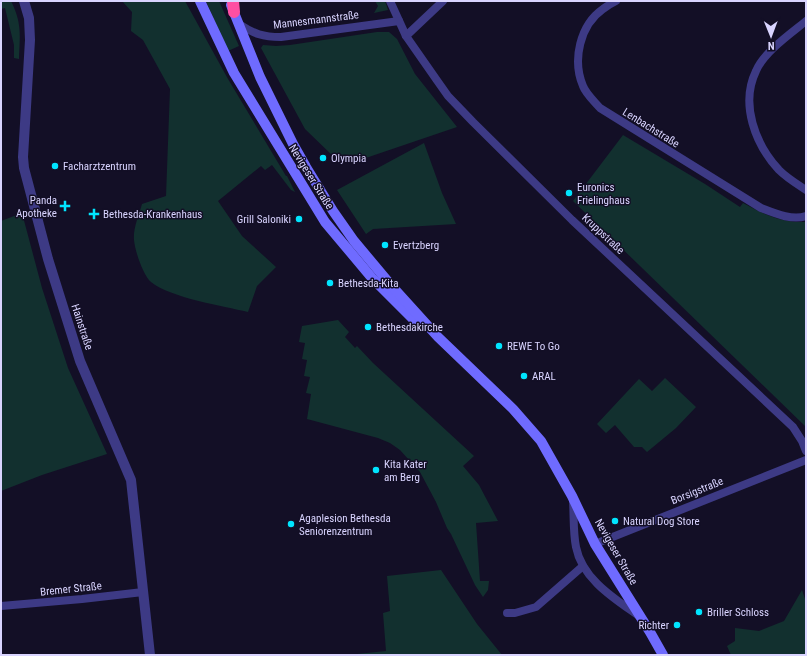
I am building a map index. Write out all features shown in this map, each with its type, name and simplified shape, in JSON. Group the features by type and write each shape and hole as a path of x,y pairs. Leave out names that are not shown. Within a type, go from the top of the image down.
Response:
{"main road":[{"name":"Nevigeser Straße","path":"200,1 234,73 307,195 325,222 372,278 415,321 438,338"},
{"name":"Nevigeser Straße","path":"232,5 260,76 292,144 319,189 354,241 390,284 438,338 513,409 541,441 572,496 595,544 642,618 663,655"},
{"path":"307,195 312,190 319,189"}],"street":[{"name":"Hainstraße","path":"24,1 29,18 30,40 23,157 24,168 48,259 80,361 131,480 150,655"},
{"name":"Kruppstraße","path":"390,1 406,36 448,96 487,137 594,241 793,427 802,441 806,451"},
{"path":"406,36 443,1"},
{"name":"Lenbachstraße","path":"616,1 594,16 584,34 578,51 578,62 583,86 600,108 761,208 776,214 790,217 806,216"},
{"name":"Mannesmannstraße","path":"239,24 258,35 266,37 281,37 399,21"},
{"path":"806,21 772,50 756,70 750,88 749,110 756,135 766,154 780,170 806,190"},
{"name":"Borsigstraße","path":"595,544 806,460"},
{"name":"Nevigeser Straße","path":"572,496 576,548 583,566 610,595 642,618"},
{"path":"508,613 515,613 536,607 583,566"},
{"name":"Bremer Straße","path":"1,606 143,592"}],"green space":[{"path":"1,1 11,1 15,9 19,23 19,59 14,58 14,45 5,8 1,9"},
{"path":"122,1 185,1 228,79 287,176 295,192 291,190 272,165 265,170 261,166 218,201 242,236 276,267 257,286 248,312 198,301 160,288 148,279 140,262 134,235 135,226 142,204 166,196 170,89 143,40 131,31 132,12"},
{"path":"206,1 219,1 239,46 228,51"},
{"path":"375,1 385,1 388,10 374,13 378,6"},
{"path":"377,32 389,32 397,39 415,74 457,127 354,162 333,156 305,129 261,48 263,45 290,45"},
{"path":"623,135 705,184 740,207 743,203 773,217 789,221 806,222 806,427 573,201"},
{"path":"424,143 442,193 456,224 373,229 366,234 337,190"},
{"path":"22,213 42,288 68,368 107,454 42,475 1,491 1,221"},
{"path":"338,320 349,332 345,337 355,348 357,346 373,363 474,456 463,466 479,485 498,521 476,523 480,581 489,581 488,590 483,597 475,585 436,502 420,472 400,450 390,443 378,438 307,419 311,394 306,393 310,377 304,376 307,360 302,359 305,343 299,342 302,326"},
{"path":"665,378 696,407 676,428 647,452 642,447 634,447 615,425 606,433 597,424 639,379 652,391"},
{"path":"441,570 477,624 502,655 347,655 386,651 383,613 390,611 387,576"},
{"path":"802,590 806,602 806,655 731,655 727,646 735,641 735,628 759,631 784,621"}],"place":[{"name":"Olympia","path":"323,158"},
{"name":"Facharztzentrum","path":"55,166"},
{"name":"Euronics Frielinghaus","path":"569,193"},
{"name":"Panda Apotheke","path":"65,206"},
{"name":"Bethesda-Krankenhaus","path":"94,214"},
{"name":"Grill Saloniki","path":"299,219"},
{"name":"Evertzberg","path":"385,245"},
{"name":"Bethesda-Kita","path":"330,283"},
{"name":"Bethesdakirche","path":"368,327"},
{"name":"REWE To Go","path":"499,346"},
{"name":"ARAL","path":"524,376"},
{"name":"Kita Kater am Berg","path":"376,470"},
{"name":"Natural Dog Store","path":"615,521"},
{"name":"Agaplesion Bethesda Seniorenzentrum","path":"291,524"},
{"name":"Briller Schloss","path":"699,612"},
{"name":"Richter","path":"677,625"}]}
